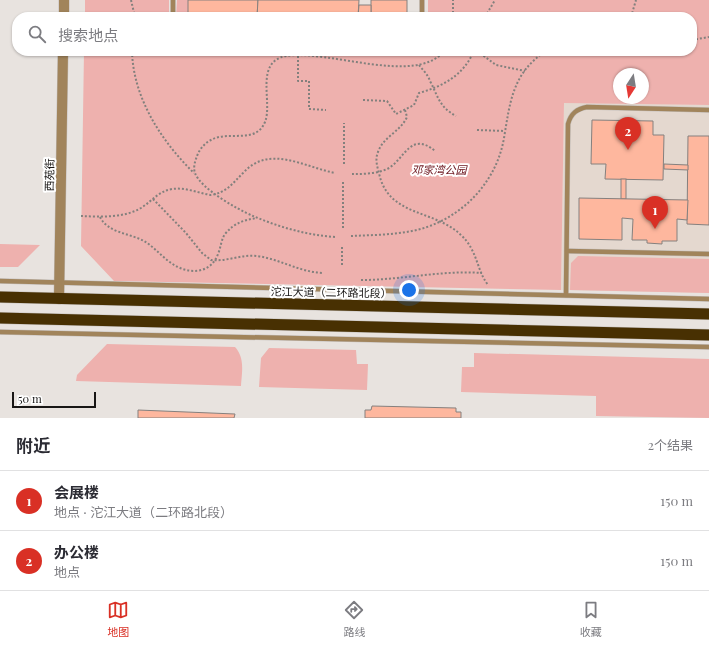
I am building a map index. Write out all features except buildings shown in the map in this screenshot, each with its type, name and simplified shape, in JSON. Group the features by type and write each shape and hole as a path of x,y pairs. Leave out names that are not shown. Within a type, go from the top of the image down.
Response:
{"highway":[{"name":"沱江大道（二环路北段）","path":"0,298 709,314"},
{"path":"0,318 709,335"}],"street":[{"path":"64,0 64,12"},
{"name":"西苑街","path":"59,299 63,56"}],"lane":[{"path":"173,0 173,12"},
{"path":"422,0 422,12"},
{"path":"566,294 568,124 575,111 587,107 709,110"},
{"path":"567,251 709,254"},
{"path":"0,281 566,294 709,299"},
{"path":"0,332 709,347"}],"path":[{"path":"131,0 134,12"},
{"path":"453,0 453,12"},
{"path":"488,12 495,0"},
{"path":"632,12 636,0"},
{"path":"697,39 709,37"},
{"path":"133,56 136,80 149,114 170,147 203,184 244,212 258,218 299,232 334,236"},
{"path":"195,174 196,157 206,143 224,136 248,136 262,127 266,119 267,78 270,68 280,58 298,56 325,57 380,65 419,65 436,60 440,56"},
{"path":"298,56 298,80 309,81 309,109 326,110"},
{"path":"363,100 387,101 396,114 414,105 418,93 434,89 459,74 472,56"},
{"path":"483,56 496,65 525,71"},
{"path":"351,236 411,231 441,221 462,208 482,188 497,163 502,150 509,104 514,90 525,71 541,56"},
{"path":"419,65 428,77 442,105 456,116"},
{"path":"405,110 407,117 405,122 380,148 376,162 386,191 399,204 414,212 441,221 454,229 467,242 474,253 490,288"},
{"path":"344,123 344,164"},
{"path":"477,130 505,132"},
{"path":"352,174 379,172 394,164 410,146 424,145 435,151"},
{"path":"81,216 132,213 140,209 163,191 177,188 211,195 217,194 232,186 248,168 263,160 286,158 317,169 335,173"},
{"path":"343,180 343,228"},
{"path":"152,199 186,233 202,253 215,260 236,256 256,256 278,260 299,269 323,273"},
{"path":"100,216 106,226 148,244 171,264 184,270 204,269 210,267 215,260 221,242 229,229 240,222 258,218"},
{"path":"342,245 342,265"},
{"path":"361,280 381,280 435,273 482,273"}],"shaded area":[{"path":"564,102 709,105 709,293 561,290"}],"green space":[{"path":"85,0 169,0 169,12 85,12"},
{"path":"177,0 188,0 188,12 176,12"},
{"name":"邓家湾公园","path":"428,0 709,0 709,105 636,104 649,104 649,68 613,68 613,104 564,103 561,290 114,281 81,246 84,56 697,56 697,12 428,12"},
{"path":"0,244 40,245 18,267 0,267"},
{"path":"578,256 709,259 709,293 570,290 571,263"},
{"path":"107,344 235,347 242,360 241,386 76,381 77,375"},
{"path":"269,348 356,350 357,364 368,364 367,390 259,387 261,358"},
{"path":"474,353 709,359 709,418 596,416 596,396 461,392 462,367 474,367"}],"place":[{"name":"办公楼","path":"628,150"},
{"name":"会展楼","path":"655,229"}]}
